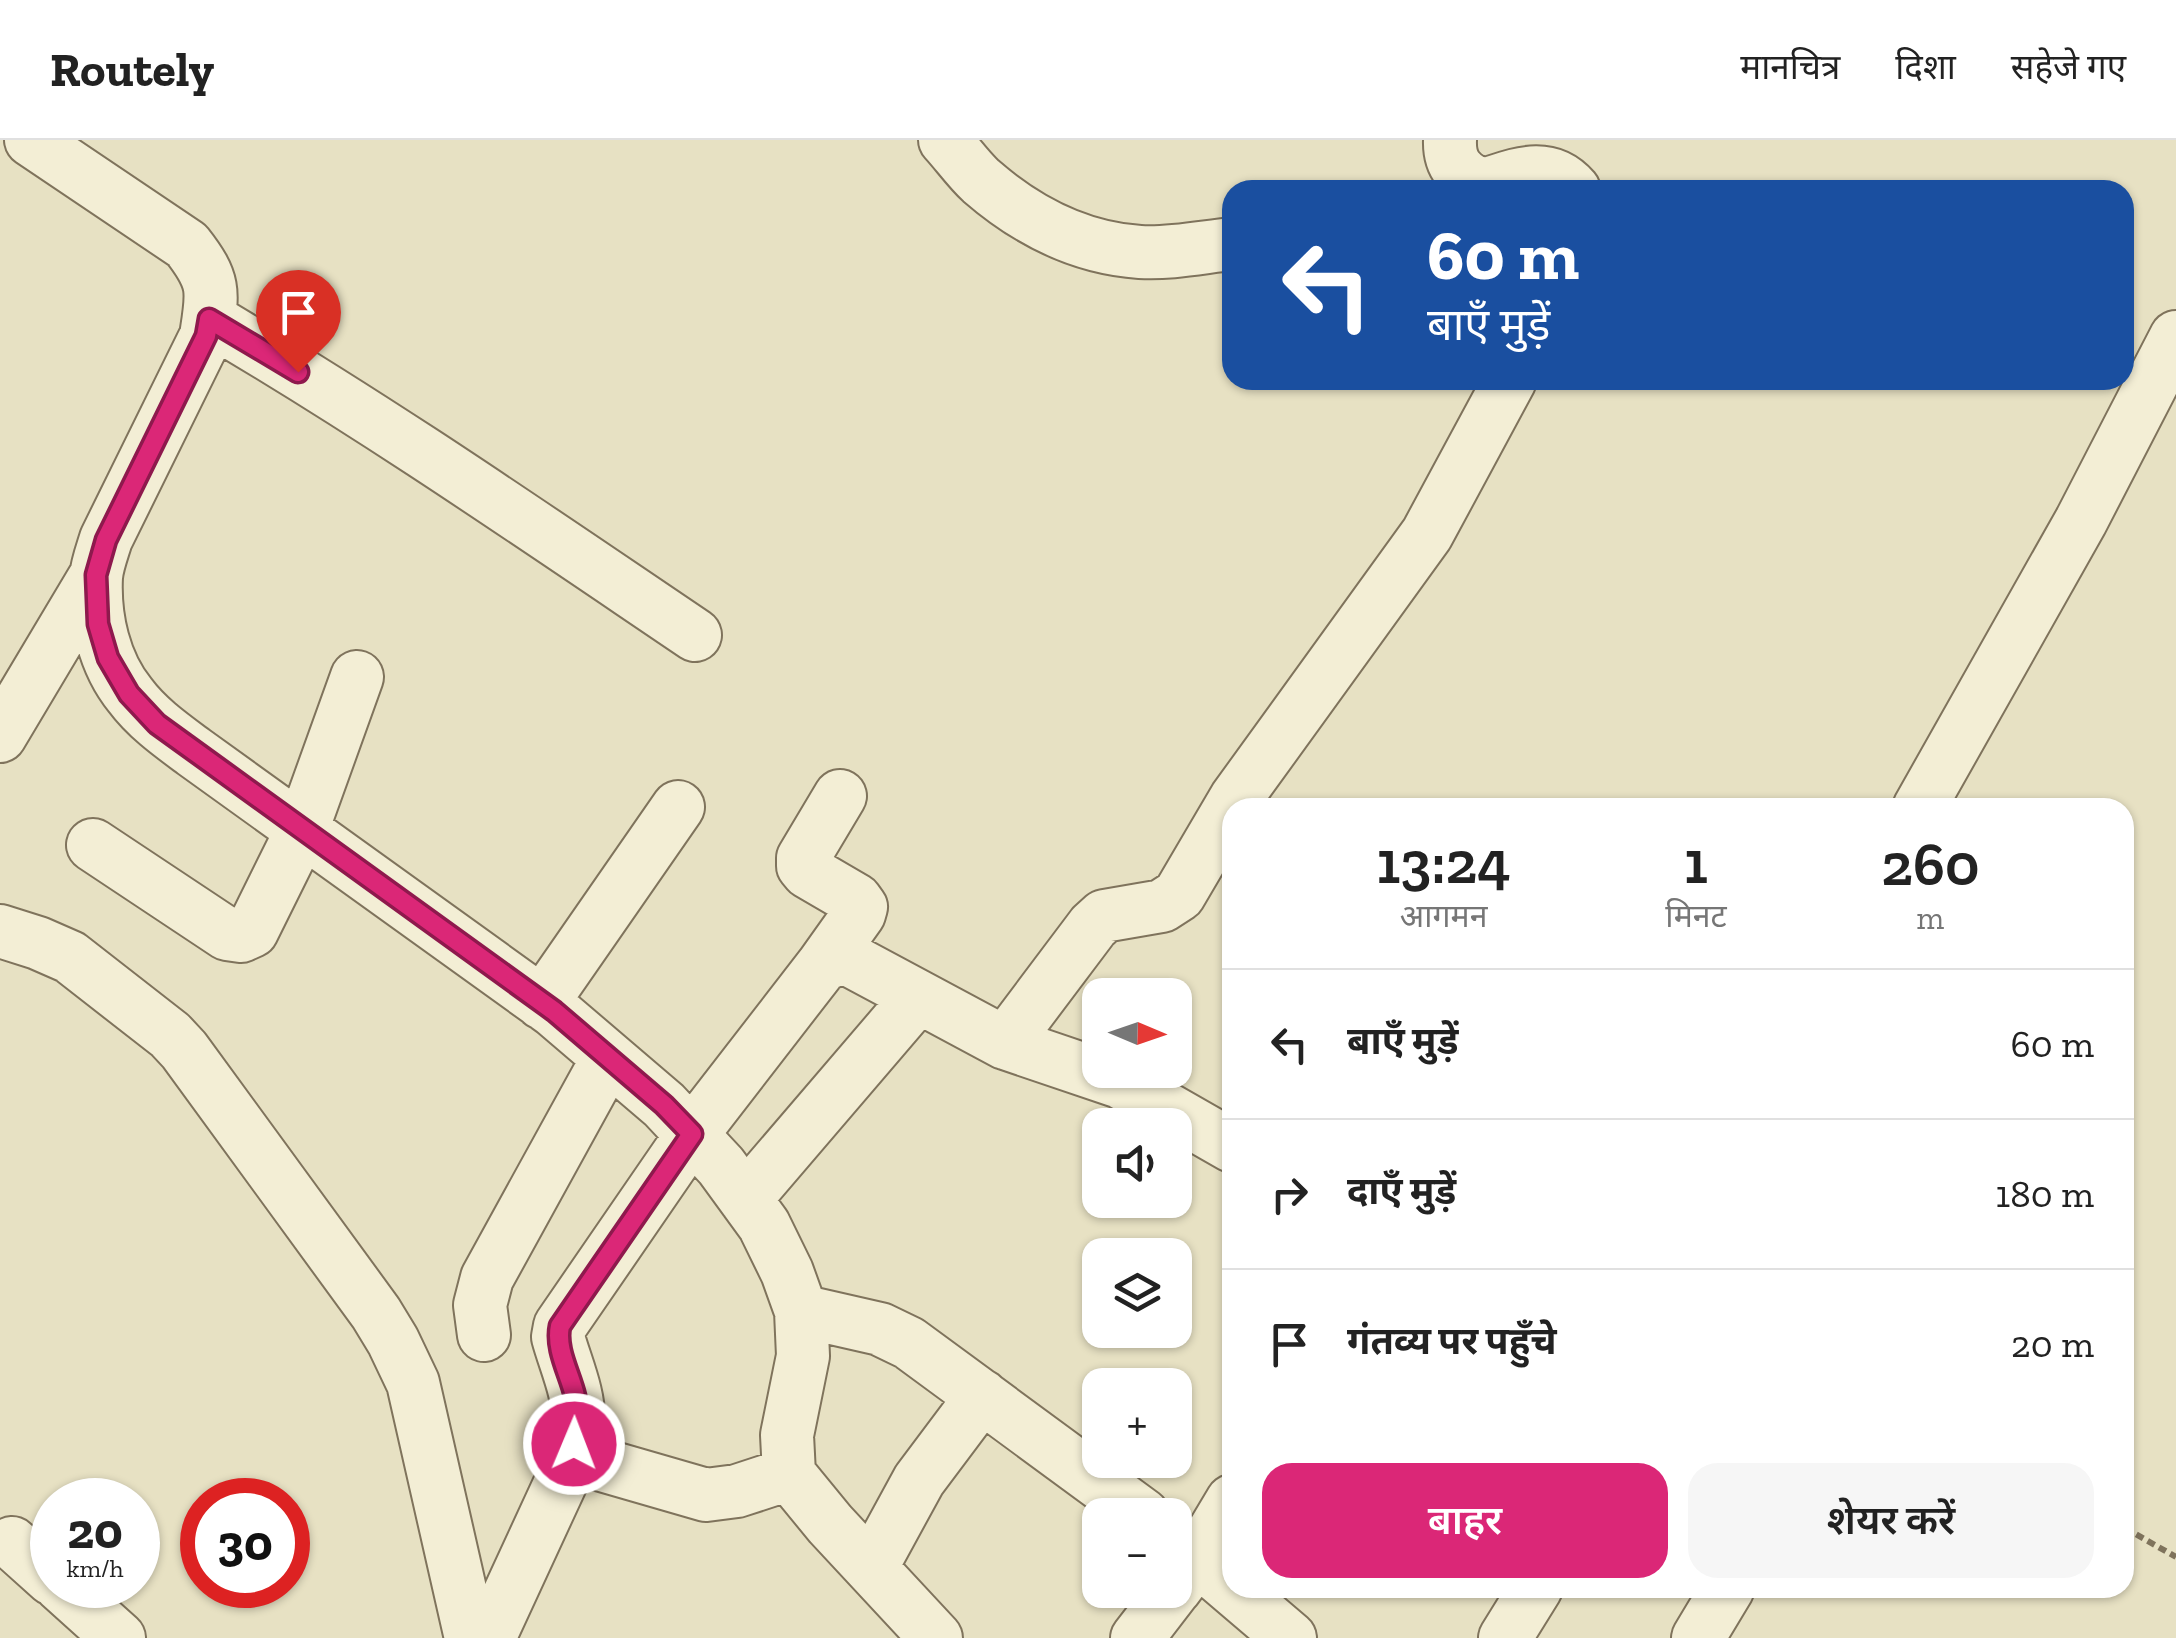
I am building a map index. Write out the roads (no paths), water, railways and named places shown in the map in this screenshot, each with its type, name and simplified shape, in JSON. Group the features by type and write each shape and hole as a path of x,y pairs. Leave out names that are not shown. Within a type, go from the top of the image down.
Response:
{"street":[{"path":"0,736 96,575 106,540 206,336 212,302 206,269 187,246 31,140"},
{"path":"946,140 992,189 1018,210 1060,233 1106,248 1144,252 1222,245"},
{"path":"1450,140 1449,149 1460,174 1467,180"},
{"path":"1502,180 1534,170 1558,175 1563,180"},
{"path":"209,319 316,382 695,635"},
{"path":"1925,798 2080,521 2176,337"},
{"path":"1236,798 1427,534 1505,390"},
{"path":"96,575 98,624 108,658 129,694 157,724 542,1003 664,1105 721,1166 764,1225 801,1311 803,1356 786,1435 789,1474 936,1638"},
{"path":"93,845 228,934 242,936 252,931 302,830 358,677"},
{"path":"493,1634 571,1456 578,1418 558,1337 560,1326 692,1134 858,914 861,906 856,900 803,866 803,858 840,796"},
{"path":"542,1003 678,807"},
{"path":"1005,1043 1104,916 1162,906 1179,895 1222,822"},
{"path":"0,931 70,957 184,1050 376,1313 412,1383 493,1634"},
{"path":"822,966 850,960 1005,1043 1120,1082 1222,1140"},
{"path":"745,1199 918,998"},
{"path":"484,1335 480,1305 487,1278 608,1058"},
{"path":"801,1311 893,1334 1120,1498"},
{"path":"412,1383 458,1338 484,1335 562,1349"},
{"path":"871,1568 919,1480 982,1396"},
{"path":"571,1456 706,1495 737,1491 789,1474"},
{"path":"1192,1554 1222,1514"},
{"path":"12,1543 30,1559"},
{"path":"1192,1576 1222,1595"},
{"path":"1227,1598 1290,1638"},
{"path":"1505,1638 1530,1598"},
{"path":"1698,1638 1722,1598"},
{"path":"86,1608 119,1638"},
{"path":"1137,1638 1156,1608"}]}
